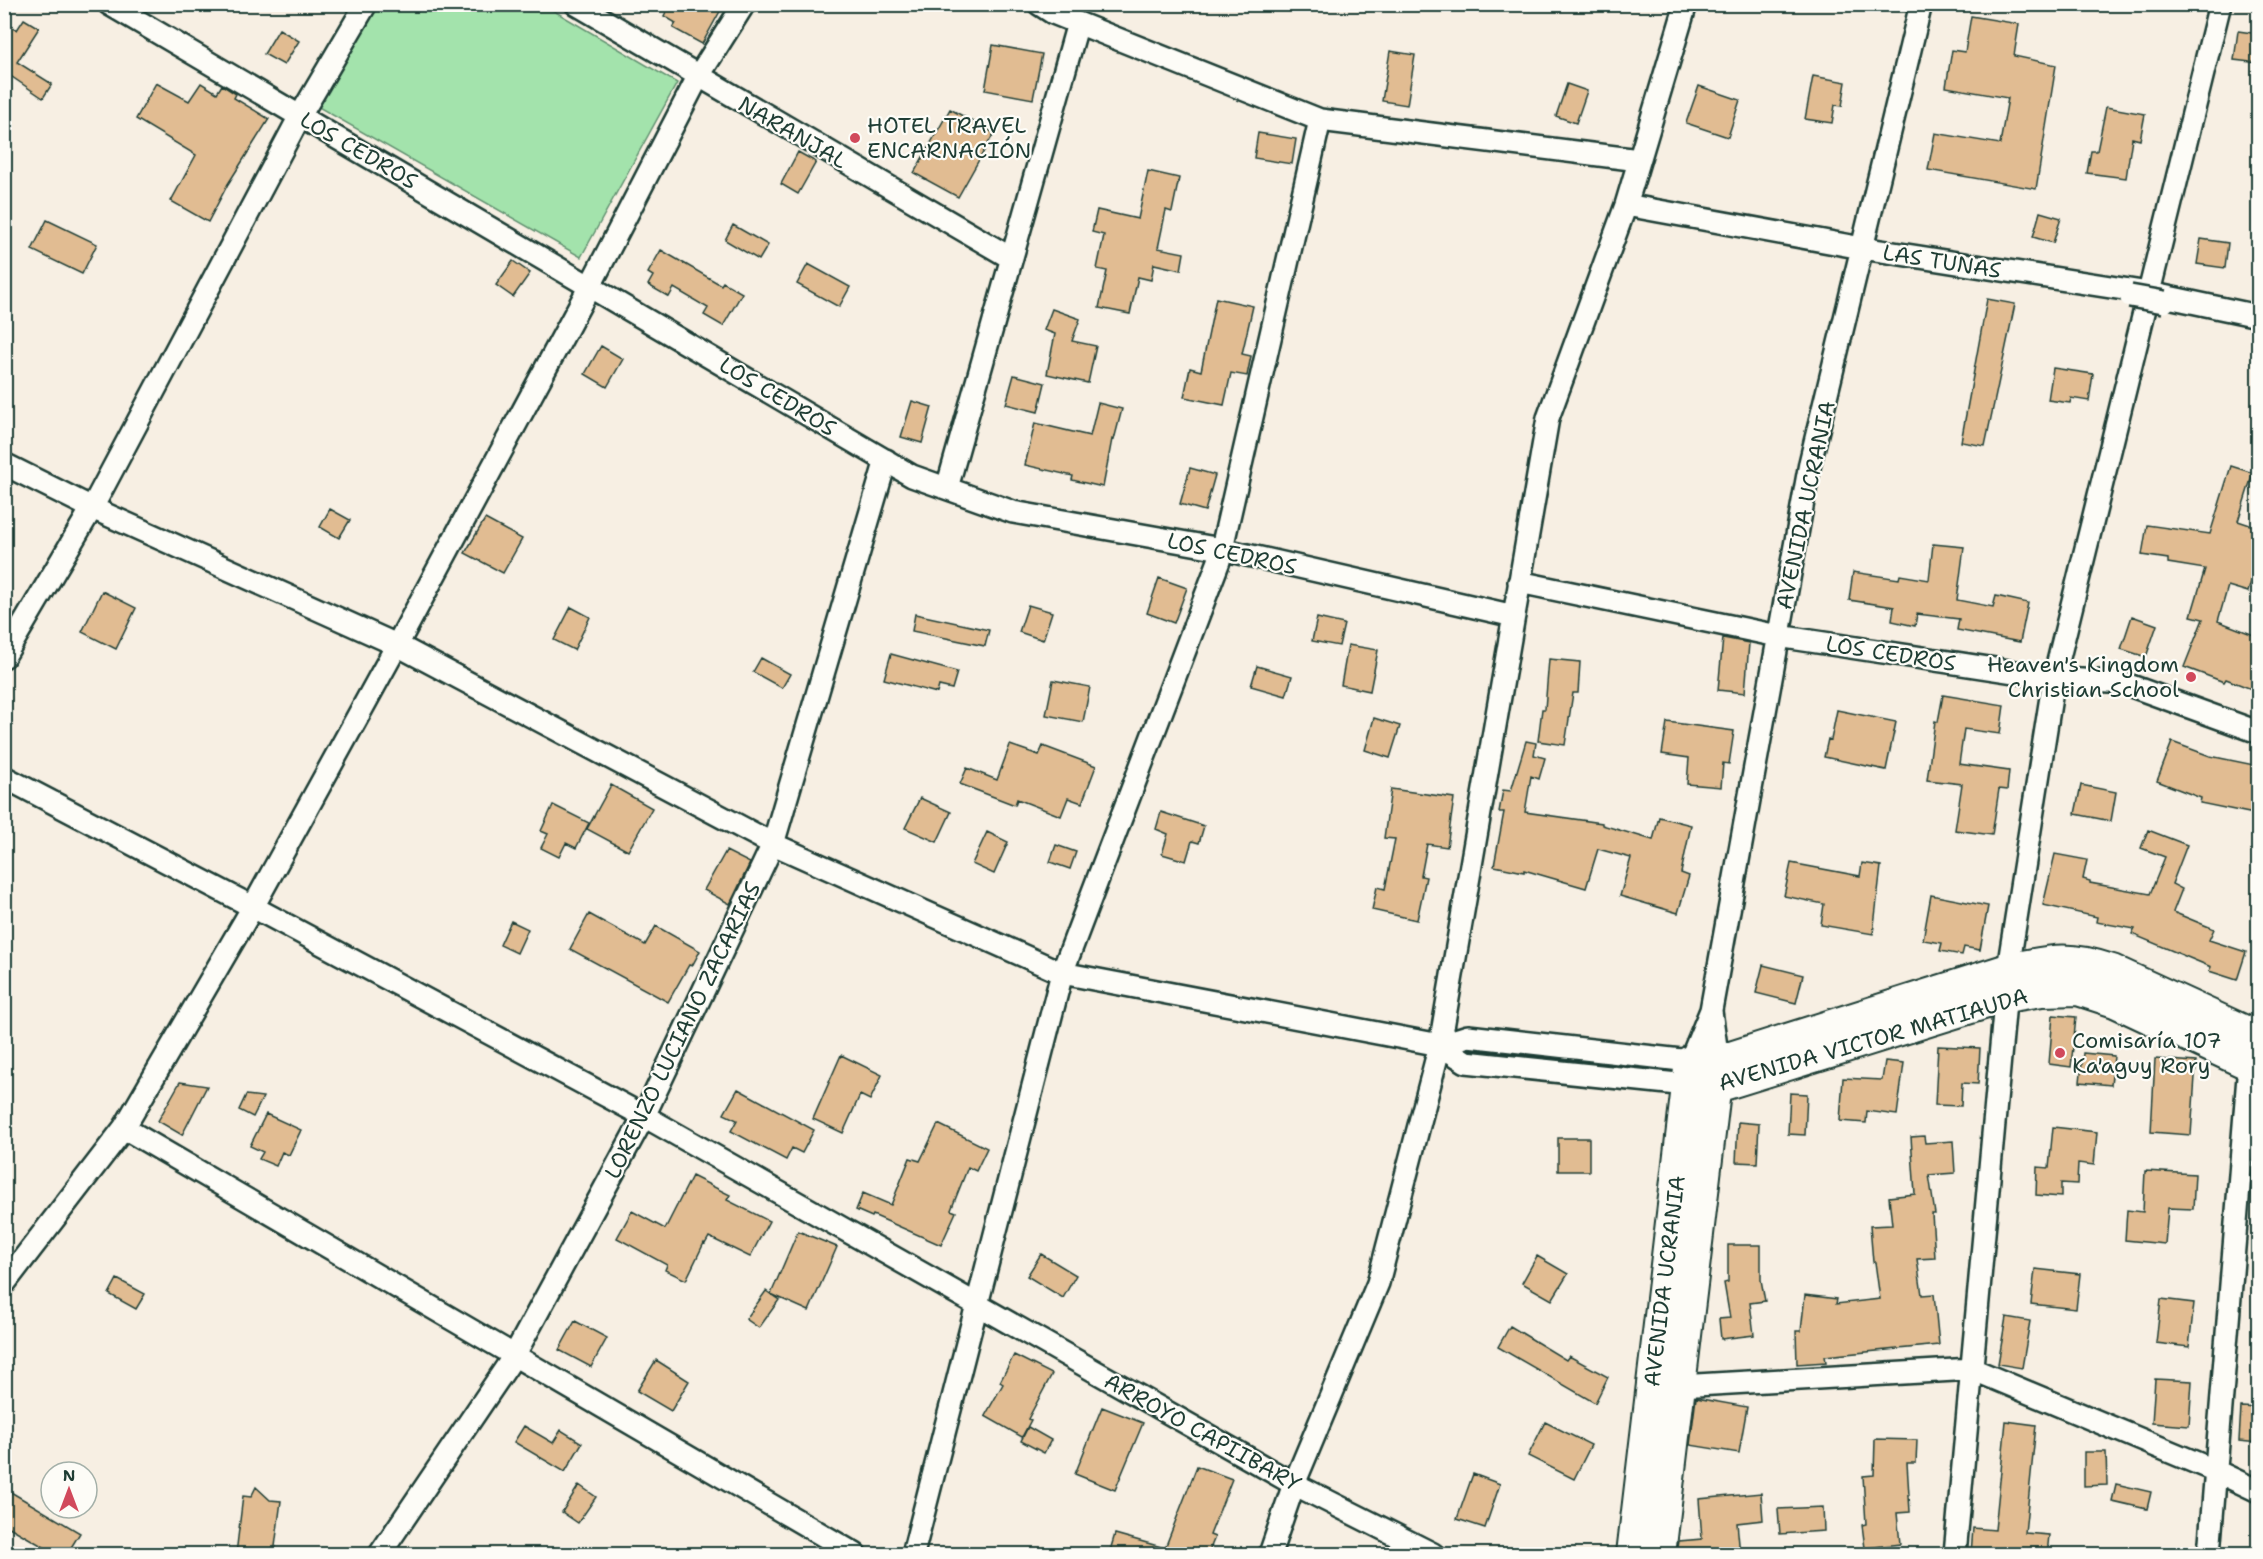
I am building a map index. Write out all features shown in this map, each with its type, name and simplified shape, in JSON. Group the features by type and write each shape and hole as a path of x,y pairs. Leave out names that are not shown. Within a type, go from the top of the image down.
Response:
{"main road":[{"name":"AVENIDA VICTOR MATIAUDA","path":"1703,1074 2007,983 2042,991 2078,990 2256,1046"},
{"name":"AVENIDA UCRANIA","path":"1632,1554 1666,1383 1703,1074"},
{"name":"AVENIDA UCRANIA","path":"1660,1554 1666,1383"}],"street":[{"name":"LOS CEDROS","path":"109,4 912,476 1013,512 1221,549 1514,616"},
{"path":"4,657 92,508 300,116 366,4"},
{"name":"NARANJAL","path":"576,4 1011,258"},
{"path":"4,1284 124,1128 253,907 590,286 698,77 744,4"},
{"path":"1040,4 1053,13 1320,120 1639,160"},
{"path":"1270,1554 1294,1484 1378,1283 1440,1045 1548,418 1626,205 1686,4"},
{"name":"AVENIDA UCRANIA","path":"1703,1074 1711,1010 1810,462 1921,4"},
{"path":"1955,1554 2007,983 2054,678 2220,4"},
{"path":"947,488 1078,22"},
{"path":"913,1554 1062,973 1219,561 1320,120"},
{"name":"LAS TUNAS","path":"1626,205 2259,316"},
{"name":"LORENZO LUCIANO ZACARIAS","path":"380,1554 514,1356 644,1116 773,844 886,460"},
{"path":"4,464 92,508 397,645 773,844 1062,973 1440,1045 1466,1062 1703,1074"},
{"name":"LOS CEDROS","path":"1519,582 1778,636 2054,678 2123,683 2259,732"},
{"name":"ARROYO CAPIIBARY","path":"4,777 644,1116 1294,1484 1433,1554"},
{"path":"2209,1554 2256,1046"},
{"path":"124,1128 855,1554"},
{"path":"1666,1383 1972,1369 2216,1470 2259,1491"}],"green space":[{"path":"360,5 544,5 677,83 581,257 308,101"}],"building":[{"path":"670,4 724,4 702,44 673,28 676,23 664,16"},
{"path":"1971,16 2019,24 2014,56 2056,65 2036,189 1928,170 1935,133 2000,144 2008,98 1946,87 1952,50 1965,52"},
{"path":"24,19 39,28 17,62 52,84 43,98 9,75 4,82 4,22 17,30"},
{"path":"279,29 299,41 284,65 264,54"},
{"path":"2238,31 2259,34 2259,63 2234,60"},
{"path":"993,45 1042,54 1033,99 985,90"},
{"path":"1390,51 1415,55 1407,105 1382,101"},
{"path":"1813,76 1846,82 1842,106 1835,105 1832,123 1805,119"},
{"path":"156,83 189,101 201,83 217,93 222,85 236,94 234,98 269,119 228,184 208,222 171,201 196,155 136,119"},
{"path":"1567,84 1587,91 1576,123 1556,116"},
{"path":"1699,86 1740,100 1728,137 1686,123"},
{"path":"2106,107 2145,114 2140,140 2132,138 2126,178 2087,173 2091,151 2097,151"},
{"path":"950,109 994,133 958,197 914,173"},
{"path":"1258,133 1296,139 1292,164 1254,158"},
{"path":"798,152 816,162 798,194 781,184"},
{"path":"1148,171 1179,178 1172,212 1166,210 1158,248 1184,253 1181,270 1154,264 1151,280 1138,277 1130,314 1099,308 1107,271 1097,269 1104,235 1092,232 1097,210 1138,219"},
{"path":"2040,212 2061,218 2053,243 2033,237"},
{"path":"47,220 97,244 82,274 32,250"},
{"path":"733,225 768,245 759,260 725,240"},
{"path":"2201,239 2228,243 2225,268 2197,264"},
{"path":"661,250 721,285 723,282 742,293 723,326 704,315 708,308 674,288 669,297 648,285 653,276 648,273"},
{"path":"513,261 530,273 513,297 496,285"},
{"path":"808,264 850,287 839,307 797,284"},
{"path":"1216,298 1253,306 1242,354 1251,356 1247,376 1231,373 1224,405 1184,397 1190,368 1201,371"},
{"path":"1987,299 2015,304 1985,446 1961,442"},
{"path":"1052,309 1080,319 1072,341 1096,346 1088,383 1047,374 1055,334 1044,330"},
{"path":"601,346 623,359 607,387 585,374"},
{"path":"2053,368 2093,374 2089,401 2071,398 2070,403 2048,400"},
{"path":"1014,375 1045,383 1038,412 1006,404"},
{"path":"912,401 932,407 922,443 901,437"},
{"path":"1098,403 1122,409 1114,440 1112,439 1103,487 1072,480 1073,476 1025,465 1035,423 1090,436"},
{"path":"2231,466 2253,473 2238,521 2259,528 2259,569 2255,568 2248,592 2228,586 2218,621 2259,637 2259,692 2226,679 2224,682 2184,667 2203,619 2191,616 2205,569 2168,563 2168,559 2142,555 2147,525 2210,534"},
{"path":"1190,468 1215,475 1205,511 1180,504"},
{"path":"330,509 350,520 339,538 320,527"},
{"path":"485,519 522,539 503,573 465,553"},
{"path":"1933,544 1964,547 1957,600 1993,607 1996,596 2028,603 2020,642 1957,630 1959,619 1917,614 1915,626 1892,621 1894,607 1849,600 1853,572 1899,579 1900,575 1929,580"},
{"path":"1159,578 1187,588 1174,623 1147,613"},
{"path":"102,591 136,608 116,649 82,632"},
{"path":"1028,605 1052,612 1043,640 1019,632"},
{"path":"571,607 590,617 574,650 554,640"},
{"path":"915,614 989,630 985,646 912,631"},
{"path":"2132,616 2157,625 2146,657 2121,649"},
{"path":"1317,618 1344,624 1339,646 1312,641"},
{"path":"1723,638 1749,643 1745,693 1718,690"},
{"path":"1348,645 1378,650 1370,691 1341,685"},
{"path":"891,654 957,672 952,689 939,686 937,693 884,679"},
{"path":"761,658 790,674 782,688 753,672"},
{"path":"1549,659 1580,662 1578,693 1573,693 1565,745 1538,741 1542,709 1545,709"},
{"path":"1257,666 1292,676 1286,696 1251,686"},
{"path":"1053,680 1090,687 1083,722 1046,715"},
{"path":"1943,695 2004,705 2000,734 1964,729 1959,764 2009,771 2007,790 1999,789 1992,835 1955,830 1962,784 1927,780 1935,721 1938,722"},
{"path":"1837,710 1896,722 1886,770 1824,757 1828,739 1831,740"},
{"path":"1374,718 1400,726 1390,758 1365,750"},
{"path":"1667,722 1734,731 1729,764 1723,763 1721,787 1687,784 1689,758 1662,754"},
{"path":"1526,741 1536,743 1534,755 1545,758 1539,779 1531,776 1525,812 1602,823 1602,825 1653,840 1659,817 1691,825 1681,873 1689,876 1678,913 1620,896 1631,858 1598,849 1586,888 1524,870 1524,872 1494,866 1504,812 1499,812 1503,790 1511,791"},
{"path":"2172,742 2210,756 2259,766 2259,815 2200,803 2201,798 2157,781"},
{"path":"1010,745 1039,755 1043,746 1096,766 1082,803 1068,798 1061,816 1017,799 1015,805 960,784 967,768 997,780"},
{"path":"611,785 652,808 628,851 587,829"},
{"path":"2081,785 2116,792 2111,821 2075,814"},
{"path":"1391,789 1454,798 1447,847 1427,844 1421,876 1426,877 1417,920 1372,910 1377,887 1385,889 1395,839 1384,838"},
{"path":"920,798 951,812 937,842 905,828"},
{"path":"553,805 589,823 576,848 566,843 559,857 541,848 548,834 541,831"},
{"path":"1161,812 1204,826 1199,843 1192,841 1186,861 1162,854 1168,834 1156,829"},
{"path":"2148,830 2187,845 2172,884 2182,889 2173,912 2214,929 2209,940 2246,952 2237,980 2209,971 2211,967 2132,934 2135,929 2096,922 2097,917 2043,905 2055,854 2087,860 2083,879 2090,883 2150,894 2165,857 2141,848"},
{"path":"987,832 1008,842 994,874 972,864"},
{"path":"1056,845 1076,852 1070,869 1050,862"},
{"path":"726,851 750,863 730,904 704,890"},
{"path":"1791,863 1860,876 1862,863 1881,866 1873,934 1821,925 1824,904 1784,896"},
{"path":"1931,895 1988,906 1980,950 1964,947 1962,955 1940,951 1942,943 1923,940"},
{"path":"589,914 645,945 656,926 700,951 692,966 689,965 668,1002 570,949"},
{"path":"511,921 528,929 517,953 500,945"},
{"path":"1763,965 1803,975 1796,1003 1756,993"},
{"path":"2053,1015 2076,1017 2071,1067 2049,1064"},
{"path":"1938,1046 1980,1048 1978,1084 1962,1083 1961,1106 1935,1105"},
{"path":"2083,1053 2114,1056 2111,1085 2080,1082"},
{"path":"841,1055 882,1075 870,1100 860,1095 843,1133 813,1119"},
{"path":"2155,1059 2196,1062 2191,1135 2151,1132"},
{"path":"1885,1061 1904,1063 1897,1115 1867,1111 1866,1123 1840,1121 1843,1078 1882,1080"},
{"path":"180,1082 207,1086 182,1135 158,1121"},
{"path":"738,1089 814,1130 802,1153 792,1148 786,1160 731,1131 737,1120 724,1114"},
{"path":"1790,1093 1807,1094 1805,1135 1788,1134"},
{"path":"246,1095 263,1097 253,1117 239,1110"},
{"path":"266,1114 301,1130 289,1155 282,1152 276,1166 259,1159 263,1152 250,1146"},
{"path":"1738,1122 1759,1124 1757,1163 1736,1162"},
{"path":"938,1124 987,1148 976,1171 968,1167 951,1210 956,1212 941,1245 873,1215 872,1217 856,1210 863,1193 891,1205 910,1158 920,1161"},
{"path":"2053,1127 2097,1132 2094,1165 2078,1163 2077,1184 2061,1183 2061,1197 2036,1195 2037,1167 2049,1168"},
{"path":"1924,1136 1925,1143 1953,1141 1955,1173 1929,1175 1935,1214 1932,1214 1935,1258 1917,1259 1922,1295 1934,1294 1939,1345 1825,1356 1826,1362 1797,1364 1796,1331 1801,1331 1805,1295 1837,1299 1836,1304 1880,1299 1875,1262 1873,1262 1870,1226 1892,1225 1889,1197 1915,1194 1911,1137"},
{"path":"1558,1138 1589,1138 1589,1171 1558,1171"},
{"path":"2145,1171 2195,1174 2193,1209 2168,1208 2165,1244 2125,1240 2127,1210 2143,1212"},
{"path":"692,1176 730,1195 727,1200 769,1221 750,1257 709,1237 686,1280 665,1270 667,1265 617,1238 632,1211 665,1229"},
{"path":"798,1231 837,1247 809,1311 771,1294"},
{"path":"1728,1245 1761,1245 1761,1280 1765,1301 1750,1303 1754,1335 1721,1339 1719,1319 1730,1318 1724,1283 1728,1282"},
{"path":"1041,1254 1076,1275 1063,1298 1027,1276"},
{"path":"1537,1256 1568,1274 1552,1300 1522,1283"},
{"path":"2035,1269 2080,1274 2076,1309 2031,1304"},
{"path":"117,1279 145,1294 136,1309 109,1294"},
{"path":"766,1291 779,1300 759,1328 746,1319"},
{"path":"2161,1299 2194,1303 2189,1347 2156,1343"},
{"path":"2006,1317 2030,1321 2022,1368 1998,1364"},
{"path":"575,1321 607,1338 591,1367 559,1350"},
{"path":"1510,1326 1566,1360 1569,1356 1608,1377 1595,1403 1498,1347"},
{"path":"1014,1355 1052,1374 1028,1419 1031,1420 1022,1437 985,1416 1003,1384 1000,1382"},
{"path":"656,1360 689,1381 671,1411 637,1391"},
{"path":"2155,1379 2192,1381 2189,1426 2152,1423"},
{"path":"1696,1398 1747,1407 1739,1453 1690,1445"},
{"path":"1102,1407 1143,1423 1115,1490 1075,1474"},
{"path":"2241,1407 2259,1408 2259,1443 2239,1441"},
{"path":"2006,1421 2036,1425 2025,1533 2049,1535 2047,1554 1971,1554 1973,1528 1995,1530"},
{"path":"1545,1422 1591,1445 1574,1479 1528,1456"},
{"path":"524,1426 553,1443 561,1430 582,1443 565,1472 514,1442"},
{"path":"1028,1427 1051,1440 1044,1453 1021,1441"},
{"path":"1875,1439 1917,1440 1916,1463 1907,1463 1910,1512 1897,1513 1900,1544 1865,1548 1862,1525 1866,1524 1863,1476 1874,1475"},
{"path":"2084,1452 2106,1452 2107,1485 2084,1486"},
{"path":"1197,1466 1232,1479 1210,1535 1215,1537 1208,1554 1109,1554 1115,1534 1165,1548"},
{"path":"1473,1474 1500,1484 1485,1528 1457,1519"},
{"path":"2116,1484 2151,1492 2147,1509 2112,1501"},
{"path":"579,1485 596,1497 578,1523 562,1512"},
{"path":"256,1487 270,1500 281,1501 274,1554 236,1554 243,1496 251,1497"},
{"path":"4,1488 39,1509 39,1520 58,1520 80,1533 67,1554 56,1554 4,1524"},
{"path":"1761,1493 1763,1520 1737,1523 1740,1554 1677,1554 1679,1541 1702,1539 1699,1499"},
{"path":"1823,1507 1824,1531 1780,1534 1778,1509"}],"place":[{"name":"HOTEL TRAVEL ENCARNACIÓN","path":"855,138"},
{"name":"Heaven's Kingdom Christian School","path":"2191,677"},
{"name":"Comisaría 107 Ka'aguy Rory","path":"2060,1053"}]}
